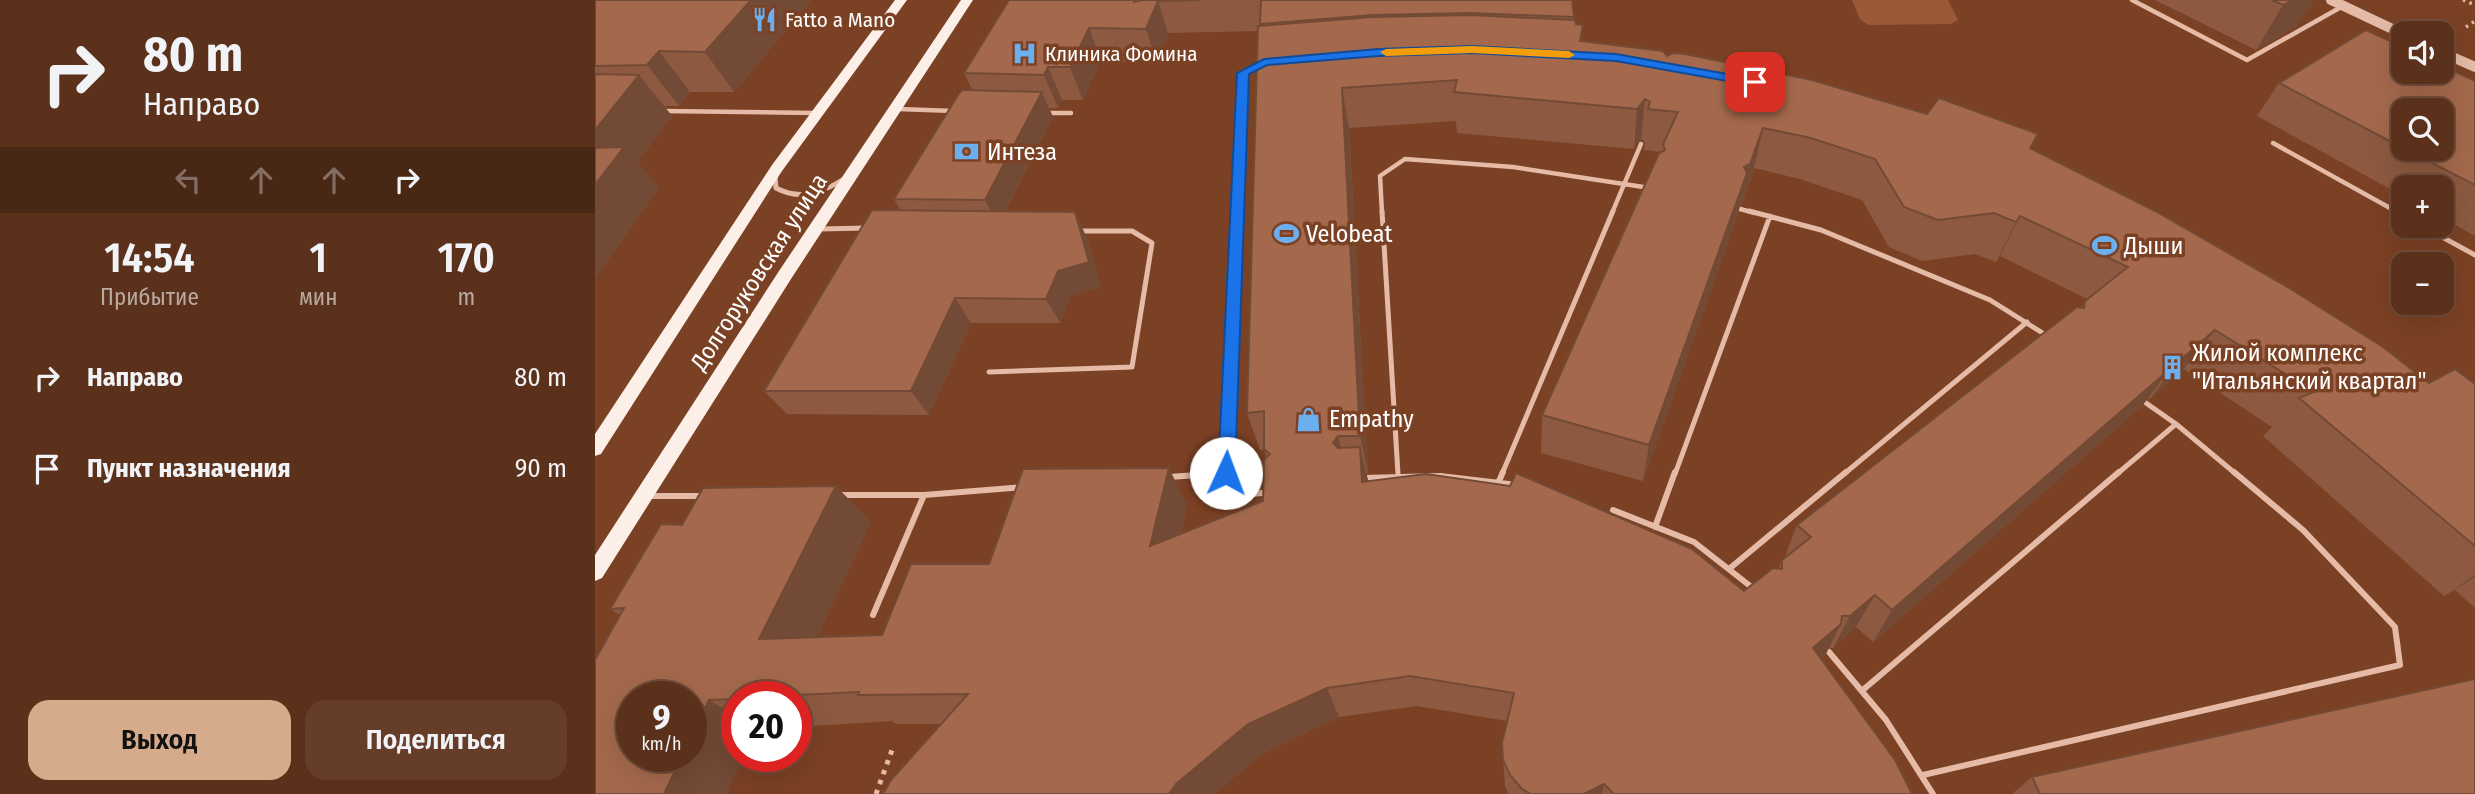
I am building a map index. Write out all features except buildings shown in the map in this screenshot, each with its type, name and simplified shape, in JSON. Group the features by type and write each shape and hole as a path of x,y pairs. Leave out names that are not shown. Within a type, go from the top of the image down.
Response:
{"main road":[{"name":"Долгоруковская улица","path":"595,449 777,168 901,0"},
{"name":"Долгоруковская улица","path":"595,572 967,0"}],"street":[{"path":"2331,0 2391,28"},
{"path":"2454,58 2475,67"},
{"path":"777,168 774,180 776,188 785,194 797,196 828,189 855,169"}],"lane":[{"path":"2132,0 2247,61 2343,6"},
{"path":"1226,473 1243,73 1264,62 1277,61"},
{"path":"894,109 957,111"},
{"path":"659,111 816,113"},
{"path":"1044,113 1071,113"},
{"path":"2273,143 2391,208"},
{"path":"1499,481 1641,144"},
{"path":"1398,474 1380,176 1405,159 1513,167 1625,182 1656,189"},
{"path":"1740,209 1821,230 1990,300 2057,343"},
{"path":"1655,527 1770,216"},
{"path":"816,229 873,228"},
{"path":"989,372 1132,367 1152,243 1132,231 1076,230"},
{"path":"2444,238 2475,255"},
{"path":"1729,569 2027,322"},
{"path":"1923,775 2400,665 2395,627 2303,530 2176,424 2145,403"},
{"path":"1864,689 2176,424"},
{"path":"1158,478 1226,473 1253,494 1277,491"},
{"path":"1361,478 1398,474 1449,475 1521,485"},
{"path":"836,495 925,495 1034,487"},
{"path":"873,615 925,495"},
{"path":"642,496 716,496"},
{"path":"1613,510 1694,542 1765,597"},
{"path":"1829,652 1864,689 1933,794"}],"path":[{"path":"2463,0 2475,5"},
{"path":"876,794 892,750"}],"shaded area":[{"path":"1852,0 1948,0 1958,20 1951,24 1868,25 1860,19"}],"slow traffic":[{"path":"1386,52 1472,50 1569,55"}],"place":[{"name":"Fatto a Mano","path":"765,20"},
{"name":"Клиника Фомина","path":"1025,54"},
{"name":"Интеза","path":"967,152"},
{"name":"Velobeat","path":"1286,234"},
{"name":"Дыши","path":"2104,246"},
{"name":"Жилой комплекс \"Итальянский квартал\"","path":"2172,367"},
{"name":"Empathy","path":"1309,419"}],"route":[{"path":"1226,473 1243,73 1264,62 1378,52 1472,50 1616,57 1755,82"}]}
